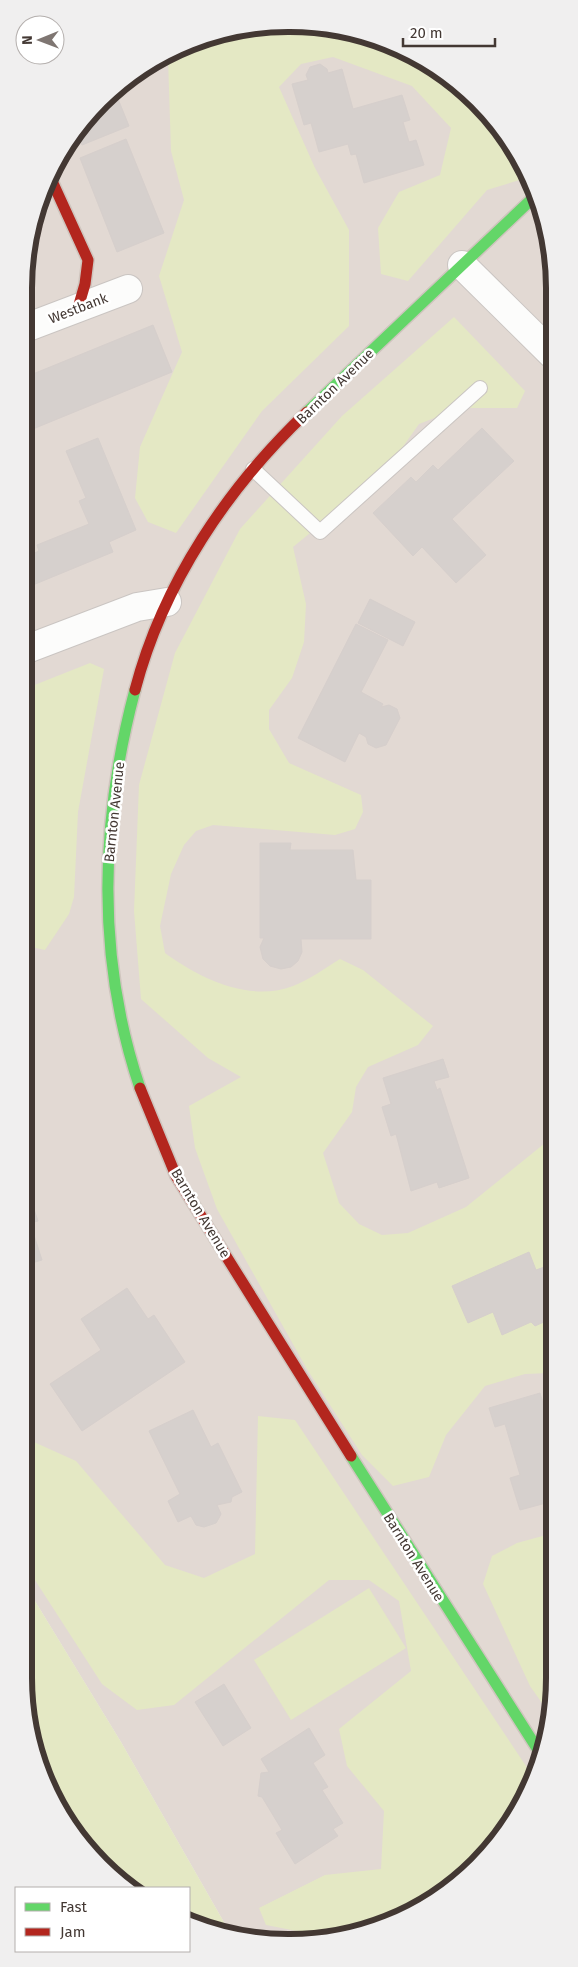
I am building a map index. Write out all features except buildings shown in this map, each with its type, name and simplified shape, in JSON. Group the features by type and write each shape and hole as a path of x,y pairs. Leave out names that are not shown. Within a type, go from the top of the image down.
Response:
{"street":[{"path":"54,186 88,260 85,284 78,308"},
{"name":"Barnton Avenue","path":"530,201 282,437 253,469 214,519 186,564 167,602 146,652 128,712 112,802 107,855 110,940 126,1044 155,1131 176,1176 445,1606 536,1747"},
{"path":"462,265 546,348"},
{"name":"Westbank","path":"32,325 128,289"},
{"path":"32,647 136,607 167,602"}],"lane":[{"path":"253,469 320,532 480,388"}],"shaded area":[{"path":"272,33 306,33 339,37 387,52 432,76 458,96 482,120 511,161 526,191 541,239 546,289 545,1695 537,1744 519,1791 502,1821 482,1847 458,1871 432,1891 387,1915 339,1930 306,1934 272,1934 227,1927 121,1742 32,1596 33,272 41,223 59,176 76,146 96,120 120,96 161,67 207,46 239,37"}],"green space":[{"path":"272,33 306,33 339,37 371,46 402,59 432,76 458,96 482,120 502,146 521,180 487,190 408,281 381,274 378,228 399,192 440,175 451,128 412,86 333,57 301,64 279,87 315,168 349,230 349,326 262,411 176,533 148,522 135,498 140,447 182,352 159,276 184,200 171,151 168,63 207,46 239,37"},
{"path":"454,317 525,391 517,408 460,408 419,424 385,472 293,547 306,604 304,642 292,678 269,710 269,729 289,763 361,795 363,812 355,829 335,835 213,825 196,831 184,845 171,874 160,926 165,953 209,979 243,990 260,992 277,990 305,981 340,959 363,970 433,1026 418,1045 368,1067 356,1087 352,1112 323,1153 339,1203 359,1224 382,1235 408,1233 466,1207 546,1142 546,1373 525,1374 485,1386 446,1435 429,1477 393,1486 362,1455 307,1369 217,1209 195,1148 189,1106 241,1077 208,1058 141,999 134,911 139,785 175,653 240,529 342,416"},
{"path":"90,663 104,669 78,812 74,897 69,914 45,950 32,947 32,686"},
{"path":"258,1416 295,1420 528,1770 502,1821 482,1847 458,1871 432,1891 402,1908 371,1921 339,1930 310,1934 266,1925 259,1908 325,1875 381,1869 384,1811 347,1766 339,1729 411,1671 399,1601 369,1580 329,1580 174,1705 137,1710 102,1684 32,1575 32,1441 76,1461 165,1565 204,1578 255,1554"},
{"path":"546,1535 546,1678 544,1705 530,1686 483,1584 492,1556 517,1543"},
{"path":"369,1588 406,1648 291,1720 254,1660"},
{"path":"32,1596 121,1742 227,1927 190,1915 190,1887 141,1887 120,1871 96,1847 67,1806 52,1776 37,1728 32,1678"}],"traffic: fast":[{"path":"307,412 530,201"},
{"path":"135,690 123,739 115,789 108,889 110,939 116,989 126,1039 140,1088"},
{"path":"351,1456 536,1747"}],"traffic: jam":[{"path":"54,186 88,260 85,284 78,308"},
{"path":"135,690 147,650 163,612 181,575 202,539 225,505 251,472 307,412"},
{"path":"140,1088 176,1176 351,1456"}]}
